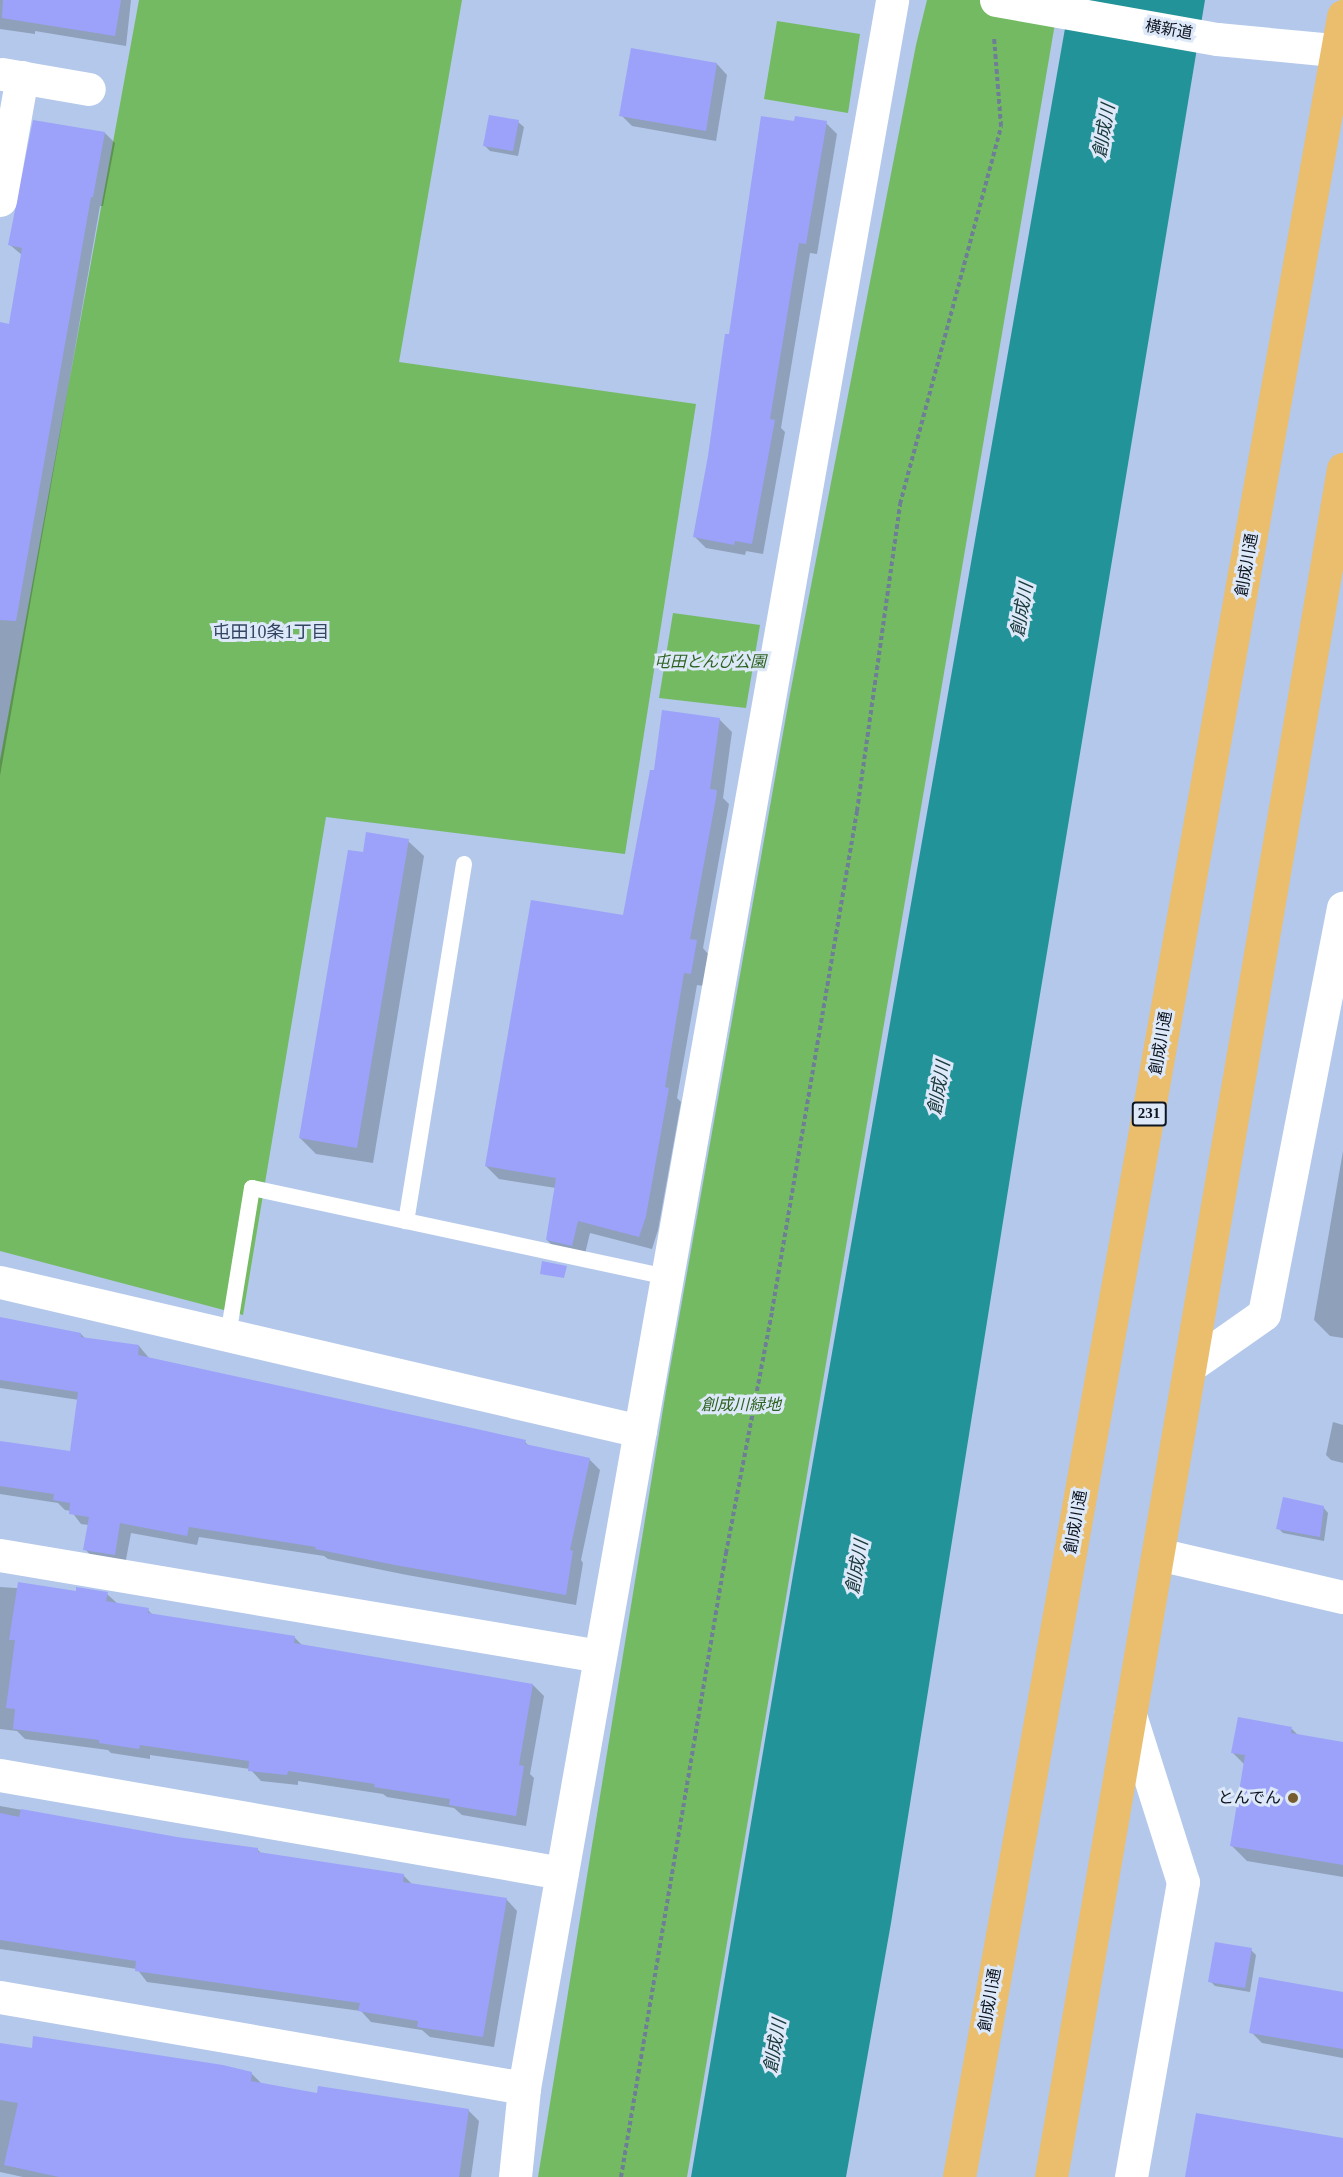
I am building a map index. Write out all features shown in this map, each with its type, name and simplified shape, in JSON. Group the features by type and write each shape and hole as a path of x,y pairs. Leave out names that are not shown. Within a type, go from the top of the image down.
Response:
{"highway":[{"name":"創成川通","path":"959,2177 1340,51 1343,16"},
{"path":"1051,2177 1343,469"}],"street":[{"path":"515,2177 524,2088 892,0"},
{"name":"横新道","path":"1007,2 1217,39 1340,51"},
{"path":"0,200 11,75 89,89"},
{"path":"1190,1366 1264,1314 1343,908"},
{"path":"0,1282 640,1431"},
{"path":"1158,1554 1343,1597"},
{"path":"0,1555 600,1656"},
{"path":"1130,1715 1183,1882 1131,2177"},
{"path":"0,1775 562,1873"},
{"path":"0,1997 524,2088"}],"lane":[{"path":"406,1221 464,864"},
{"path":"228,1336 252,1188 667,1277"}],"path":[{"path":"621,2177 726,1552 774,1299 857,811 900,504 1001,126 994,36"}],"green space":[{"path":"139,0 462,0 399,362 696,404 625,854 326,817 243,1315 0,1251 0,760"},
{"name":"創成川緑地","path":"927,0 1059,0 687,2177 538,2177 666,1391 790,694 916,45"},
{"path":"777,21 860,34 848,113 764,99"},
{"name":"屯田とんび公園","path":"673,613 760,625 746,708 659,698"}],"water":[{"name":"創成川","path":"1070,0 1205,0 1021,1109 891,1923 846,2177 691,2177 794,1569"}],"building":[{"path":"3,0 121,0 115,36 2,18"},
{"path":"631,48 717,63 706,131 619,116"},
{"path":"489,115 519,120 513,151 483,146"},
{"path":"761,116 794,121 795,116 827,121 806,244 799,243 770,419 775,420 752,544 735,541 734,545 693,537 708,456 725,334 729,334"},
{"path":"33,120 105,132 93,197 91,197 16,621 0,620 0,322 9,324 22,248 8,245"},
{"path":"662,710 720,718 710,789 717,790 716,798 690,939 697,940 691,974 684,973 665,1087 669,1088 646,1216 639,1237 578,1221 572,1246 546,1240 556,1178 485,1166 531,900 623,915 650,770 654,770"},
{"path":"366,832 409,839 357,1148 299,1138 348,850 363,852"},
{"path":"542,1261 567,1266 564,1278 540,1274"},
{"path":"0,1317 81,1333 81,1337 139,1345 138,1355 526,1440 525,1444 590,1458 570,1550 573,1551 566,1595 395,1565 315,1549 316,1547 189,1527 187,1536 120,1523 115,1555 83,1550 89,1517 69,1514 70,1503 53,1500 54,1494 0,1486 0,1441 70,1451 78,1392 0,1380"},
{"path":"1283,1497 1324,1506 1320,1537 1276,1529"},
{"path":"18,1582 76,1591 76,1587 108,1592 106,1601 149,1608 148,1613 295,1636 294,1643 533,1684 519,1765 524,1766 516,1816 449,1805 450,1799 374,1787 375,1784 288,1771 287,1775 248,1771 249,1761 140,1745 139,1749 99,1743 99,1740 13,1729 15,1709 6,1708 15,1640 9,1640"},
{"path":"1238,1717 1292,1727 1291,1733 1343,1742 1343,1865 1230,1846 1245,1755 1231,1753"},
{"path":"21,1809 177,1837 258,1848 258,1852 404,1874 403,1882 507,1898 483,2037 417,2027 418,2021 358,2011 360,2003 135,1971 136,1961 0,1940 0,1813 19,1817"},
{"path":"1215,1942 1252,1948 1245,1988 1208,1982"},
{"path":"1259,1977 1343,1992 1343,2049 1249,2033"},
{"path":"33,2036 223,2065 252,2072 251,2081 317,2093 318,2086 469,2109 459,2177 59,2177 4,2165 18,2103 0,2100 0,2043 32,2048"},
{"path":"1196,2113 1343,2138 1343,2177 1185,2177"}],"place":[{"name":"とんでん","path":"1293,1798"}],"district":[{"name":"屯田10条1丁目","path":"271,632"}]}
